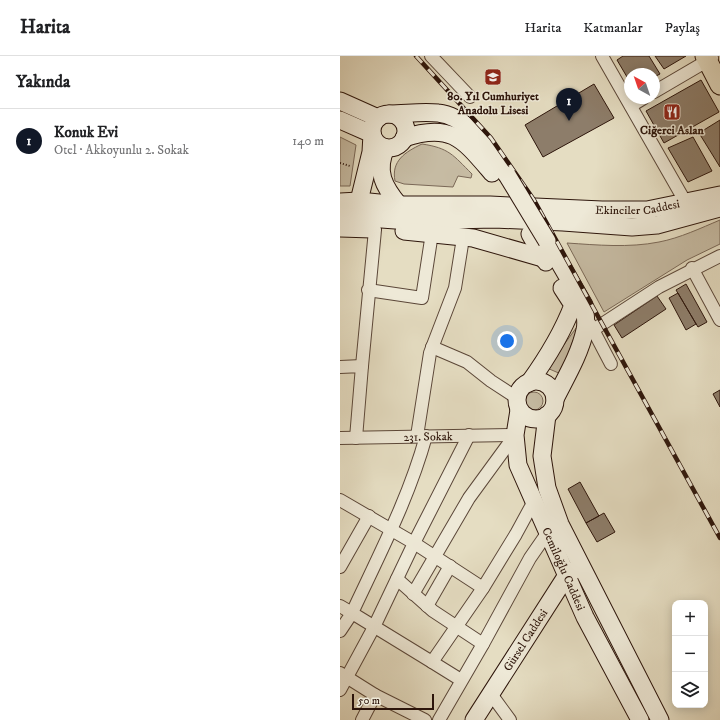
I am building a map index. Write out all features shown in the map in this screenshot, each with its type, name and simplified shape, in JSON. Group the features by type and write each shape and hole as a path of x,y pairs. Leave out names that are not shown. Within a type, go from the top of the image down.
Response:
{"main road":[{"path":"713,57 720,85"},
{"path":"340,101 384,116 399,118 403,122 406,132 404,138 397,146 386,148 377,143 372,134 340,120"},
{"path":"359,201 371,152 373,125 384,116 438,113 452,116 470,130 547,241 584,305 579,309 564,328 529,383 521,389 518,404 529,418 535,419 547,415 551,411 585,329 579,309 544,258 530,234 502,177 455,136 441,131 422,132 404,138"},
{"path":"386,148 380,169 382,180 388,192 399,205"},
{"name":"Ekinciler Caddesi","path":"558,215 647,210 720,195"},
{"path":"340,202 359,201 399,205 490,205 558,215"},
{"name":"Ekinciler Caddesi","path":"558,215 632,228 657,225 720,208"},
{"path":"340,216 409,221 494,219 558,215"},
{"path":"340,228 432,233 463,238 473,238 544,258"},
{"path":"529,383 540,382 546,384 551,388 555,399"},
{"name":"Cemiloğlu Caddesi","path":"518,404 515,435 518,465 585,616 640,720"},
{"name":"Cemiloğlu Caddesi","path":"547,415 542,456 547,488 560,524 660,720"},
{"name":"Gürsel Caddesi","path":"474,720 567,575 582,566"}],"street":[{"path":"431,56 470,97"},
{"path":"602,56 686,203"},
{"path":"660,88 713,57"},
{"path":"356,438 368,290 375,230"},
{"path":"368,290 422,298 432,233"},
{"path":"340,631 352,613 417,470 422,436 430,353 455,288 463,238"},
{"path":"593,330 659,287 692,268 720,256"},
{"path":"692,268 720,320"},
{"path":"579,309 593,330 610,364"},
{"path":"432,347 467,362 518,404"},
{"path":"340,367 362,366"},
{"path":"340,690 344,675 374,627 414,543 469,435"},
{"path":"413,594 469,498 515,435"},
{"name":"231. Sokak","path":"340,438 515,435"},
{"path":"340,500 414,543 483,588"},
{"path":"432,662 483,588 534,501"},
{"path":"340,567 369,516"},
{"path":"439,720 530,558 548,532"},
{"path":"427,606 450,566"},
{"path":"397,579 427,606 483,644"},
{"path":"340,606 461,680"},
{"path":"344,675 375,695 425,720"},
{"path":"491,694 510,720"},
{"path":"362,720 375,695"}],"path":[{"path":"340,163 350,166"}],"shaded area":[{"path":"340,137 356,145 350,186 340,186"},
{"path":"422,144 439,148 450,153 472,174 471,178 458,176 453,187 404,184 395,181 394,174 397,163 410,150"},
{"path":"720,220 720,244 687,260 604,312 567,243 613,246 648,244 675,238"},
{"path":"579,324 561,374 547,368"},
{"path":"530,392 538,392 543,397 541,408 538,410 530,410 525,405 525,397"}],"building":[{"path":"623,56 649,56 656,68 624,68 624,72 617,60"},
{"path":"655,56 686,56 664,69"},
{"path":"701,80 719,112 664,143 646,111"},
{"path":"594,84 614,118 543,157 525,125"},
{"path":"720,120 720,167 699,133"},
{"path":"693,137 712,171 688,182 668,148"},
{"path":"686,284 707,322 698,327 676,290"},
{"path":"678,293 696,324 686,330 669,298"},
{"path":"657,296 666,309 622,338 614,325"},
{"path":"720,390 720,407 713,394"},
{"path":"580,482 599,516 586,523 568,489"},
{"path":"604,513 615,532 597,542 586,523"}],"railway":[{"path":"416,56 491,138 534,200 720,538"}],"place":[{"name":"80. Yıl Cumhuriyet Anadolu Lisesi","path":"493,77"},
{"name":"Ciğerci Aslan","path":"672,112"},
{"name":"Konuk Evi","path":"569,121"}]}
